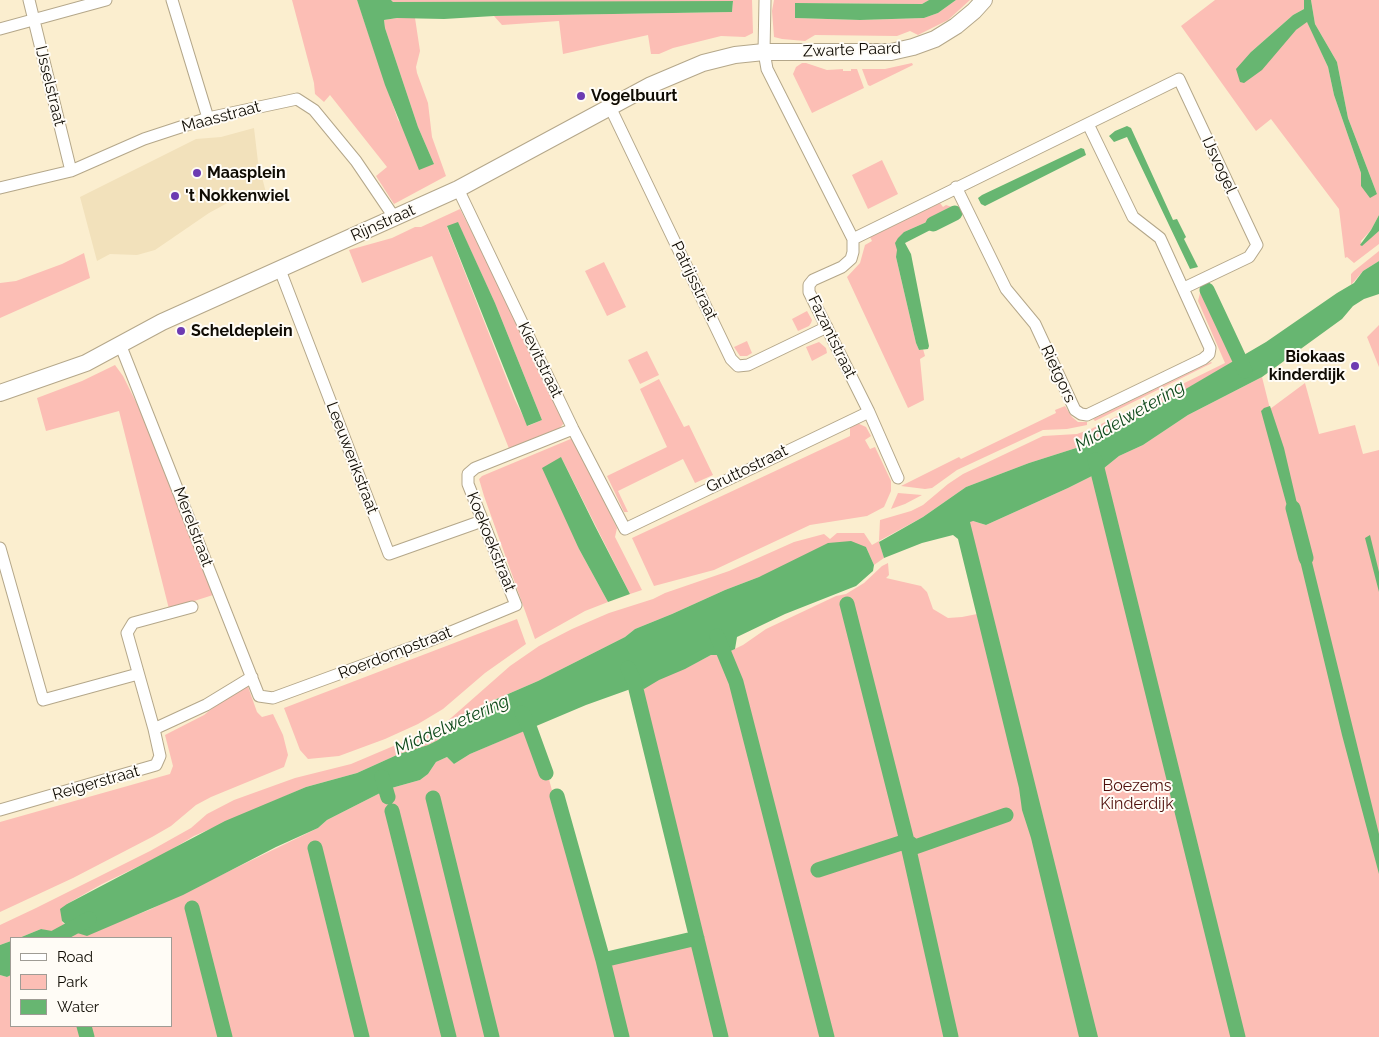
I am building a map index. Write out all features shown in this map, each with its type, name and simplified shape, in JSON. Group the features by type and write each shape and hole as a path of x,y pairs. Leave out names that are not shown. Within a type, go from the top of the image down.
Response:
{"street":[{"name":"IJsselstraat","path":"29,0 71,171"},
{"path":"0,29 106,0"},
{"path":"172,0 208,118"},
{"path":"764,0 764,52 767,69 852,239 1088,124"},
{"name":"Zwarte Paard","path":"764,52 891,52 913,48 935,39 956,26 974,12 984,0"},
{"name":"Rijnstraat","path":"0,393 86,364 167,320 458,189 515,160 651,85 703,63 735,55 764,52"},
{"name":"IJsvogel","path":"1088,124 1179,79 1257,245 1249,257 1184,288"},
{"name":"Maasstraat","path":"0,188 71,171 144,139 208,118 297,98 314,110 356,161 394,217"},
{"name":"Patrijsstraat","path":"610,107 731,359 738,366 748,365 827,327"},
{"name":"Rietgors","path":"956,187 1006,290 1035,324 1075,410 1087,415 1204,359 1209,354 1210,348 1160,238 1133,216 1088,124"},
{"name":"Kievitstraat","path":"458,189 573,430 625,529"},
{"name":"Fazantstraat","path":"852,239 853,252 847,264 813,280 809,285 809,292 869,412 898,478"},
{"name":"Leeuwerikstraat","path":"280,270 388,554 482,521"},
{"name":"Merelstraat","path":"120,344 259,696 273,698"},
{"name":"Gruttostraat","path":"625,529 869,412"},
{"name":"Koekoekstraat","path":"516,605 468,484 468,474 475,468 573,430"},
{"path":"0,548 43,700 138,674"},
{"name":"Roerdompstraat","path":"273,698 429,641 516,605"},
{"name":"Reigerstraat","path":"0,810 156,765 160,756 127,633 133,622 192,607"},
{"path":"154,729 206,705 252,677"}],"shaded area":[{"name":"'t Nokkenwiel","path":"254,128 258,162 269,204 252,198 231,201 209,213 155,250 137,255 110,254 97,261 80,197 196,139 221,137"}],"green space":[{"path":"292,0 357,0 398,120 434,164 418,127 384,20 415,18 420,51 416,67 417,73 428,103 432,137 446,176 394,204 376,176 387,167 330,95 324,102 315,94 314,83"},
{"path":"391,0 752,0 753,33 745,37 721,36 673,48 659,54 651,54 648,35 563,54 559,21 502,25 494,16 732,12 733,2 393,2"},
{"path":"774,0 929,0 922,4 795,3 796,18 860,20 924,18 938,13 956,0 970,0 948,20 918,35 910,31 897,36 815,35 805,41 774,37 772,11"},
{"path":"1215,0 1304,0 1304,9 1293,15 1251,52 1296,30 1307,21 1328,67 1334,95 1361,173 1361,186 1377,194 1348,118 1337,62 1315,24 1311,0 1379,0 1379,215 1371,230 1361,241 1362,245 1379,231 1379,244 1354,263 1347,257 1345,258 1339,209 1271,119 1256,131 1181,26"},
{"path":"802,63 827,70 843,69 843,71 851,71 851,69 857,69 864,88 812,113 793,74 796,67"},
{"path":"912,63 913,65 870,86 862,69 885,69"},
{"path":"882,160 898,194 868,209 852,175"},
{"path":"940,203 943,207 946,205 955,208 957,211 949,215 947,213 904,232 896,257 916,343 919,350 923,349 925,356 920,359 924,400 908,408 847,277 860,263 865,245 872,241 870,237"},
{"path":"460,209 513,313 565,422 556,432 510,451 432,256 362,283 349,250 392,238 415,227 421,227","holes":["458,223 495,303 542,420 528,426 515,400 447,227"]},
{"path":"1379,251 1379,261 1363,271 1351,285 1351,274"},
{"path":"84,253 90,278 0,318 0,283 16,281 62,264"},
{"path":"604,262 626,307 607,316 585,271"},
{"path":"1204,290 1233,362 1095,442 1029,463 966,487 923,517 879,541 880,520 911,511 923,505 963,474 1043,436 1077,434 1091,429 1225,363 1198,301 1200,293"},
{"path":"807,311 812,320 811,323 809,326 798,331 792,319"},
{"path":"1379,325 1379,367 1367,337"},
{"path":"747,341 752,353 747,356 740,356 734,347"},
{"path":"819,342 826,348 827,353 812,361 806,347"},
{"path":"647,351 659,375 640,384 628,360"},
{"path":"1211,362 1095,421 1093,419"},
{"path":"115,365 123,376 153,436 213,595 169,609 119,411 46,431 37,398 82,381"},
{"name":"Boezems Kinderdijk","path":"1262,377 1270,409 1305,383 1319,434 1355,425 1363,454 1379,450 1379,1037 0,1037 0,975 7,977 10,976 10,1027 172,1027 172,937 59,937 57,934 41,929 21,937 10,937 10,941 0,945 0,925 150,851 191,828 207,814 234,800 295,778 351,764 443,725 510,666 539,646 572,629 609,613 729,571 794,542 824,534 830,539 837,533 864,533 872,545 879,541 884,558 874,565 866,547 759,577 635,629 625,637 538,681 485,704 466,715 438,740 428,745 399,754 357,773 306,787 194,836 164,854 102,884 67,904 62,922 74,932 105,927 149,910 318,828 327,820 388,789 420,780 428,774 436,762 447,757 454,764 470,754 535,726 555,802 565,802 603,959 700,940 639,686 688,667 711,655 722,655 743,645 766,629 836,596 846,594 864,583 882,566 888,563 889,575 886,578 921,586 927,592 933,609 948,618 977,614 969,521 986,525 1068,488 1098,473 1119,456 1143,445 1188,415"},
{"path":"659,379 684,427 689,425 713,475 695,483 683,459 618,491 628,512 624,512 607,476 667,447 640,389"},
{"path":"1065,406 1072,417 1078,422 1087,422 1087,425 1067,429 1043,430 957,470 932,488 901,486 959,457 961,459 1056,413 1055,410"},
{"path":"857,423 866,427 871,436 865,440 870,449 875,447 891,481 891,491 884,507 867,516 810,525 714,570 654,586 632,538 850,436 850,427"},
{"path":"573,438 617,528 615,537 642,590 630,594 561,457 579,549 608,602 585,611 535,639 479,479 482,476"},
{"path":"898,493 922,495 891,509"},
{"path":"517,619 526,644 485,673 443,709 418,724 385,739 339,756 308,759 300,750 284,708"},
{"path":"246,681 257,712 262,717 273,714 283,735 288,755 284,767 211,797 196,805 171,826 152,837 73,878 0,912 0,822 170,774 173,766 165,735 204,715"}],"water":[{"path":"357,0 391,0 393,2 733,1 732,12 494,16 444,19 397,18 384,20 418,127 434,164 419,170 385,85"},
{"path":"929,0 956,0 938,13 924,18 860,20 795,18 795,3 922,4"},
{"path":"1304,0 1311,0 1315,24 1337,62 1348,118 1377,194 1370,198 1361,186 1361,173 1334,95 1328,67 1307,22 1296,30 1262,70 1244,83 1240,82 1236,69 1251,52 1293,15 1304,9"},
{"path":"1127,126 1131,128 1173,220 1177,219 1186,237 1184,239 1198,267 1190,269 1127,137 1114,142 1109,136"},
{"path":"1081,148 1084,149 1086,155 985,206 981,204 978,198 982,195"},
{"path":"947,213 950,216 950,220 905,243 911,254 929,346 928,349 919,350 896,257 895,243 904,232"},
{"path":"1379,215 1379,231 1362,246 1360,245 1371,230"},
{"path":"458,222 495,303 542,420 527,426 447,226"},
{"path":"1379,261 1379,294 1364,299 1353,306 1342,319 1262,377 1188,415 1143,445 1119,456 1098,473 1068,488 986,525 973,521 970,522 1098,1037 1079,1037 1031,838 1022,810 1019,788 958,539 953,535 922,543 884,558 879,542 923,517 966,487 1029,463 1095,442 1266,342 1354,283 1363,271"},
{"path":"1270,406 1284,448 1302,525 1293,528 1261,411"},
{"path":"561,457 630,594 608,602 579,549 542,468"},
{"path":"1370,535 1379,572 1379,592 1365,538"},
{"path":"1302,539 1308,546 1379,834 1379,874 1342,735 1296,544 1298,540"},
{"path":"851,541 866,547 874,565 873,571 856,586 785,614 737,637 735,649 722,655 711,655 644,689 639,686 586,705 470,754 454,764 447,757 436,762 428,774 420,780 388,789 327,820 318,828 276,847 183,895 87,936 74,932 62,921 60,909 67,904 225,821 306,787 357,773 399,754 428,745 438,740 466,715 485,704 538,681 625,637 635,629 759,577 828,543"},
{"path":"41,929 52,931 59,937 21,937"},
{"path":"10,941 10,976 7,977 0,975 0,945"}],"waterway":[{"path":"933,224 955,213"},
{"path":"1207,290 1245,371"},
{"path":"1095,460 1238,1037"},
{"path":"1293,508 1306,558"},
{"path":"847,604 907,841 951,1037"},
{"path":"717,636 736,682 827,1037"},
{"path":"628,668 634,681 721,1037"},
{"path":"522,713 546,773"},
{"path":"382,777 388,797"},
{"path":"557,796 603,960 622,1037"},
{"path":"433,798 492,1037"},
{"path":"392,811 449,1037"},
{"path":"818,870 907,841 915,847 1006,815"},
{"path":"315,848 362,1037"},
{"path":"192,908 225,1037"},
{"name":"Middelwetering","path":"56,937 89,919"},
{"path":"603,960 697,938"},
{"path":"84,1027 87,1037"}],"place":[{"name":"Vogelbuurt","path":"581,96"},
{"name":"Maasplein","path":"197,173"},
{"name":"'t Nokkenwiel","path":"175,196"},
{"name":"Scheldeplein","path":"181,331"},
{"name":"Biokaas kinderdijk","path":"1355,366"}]}
